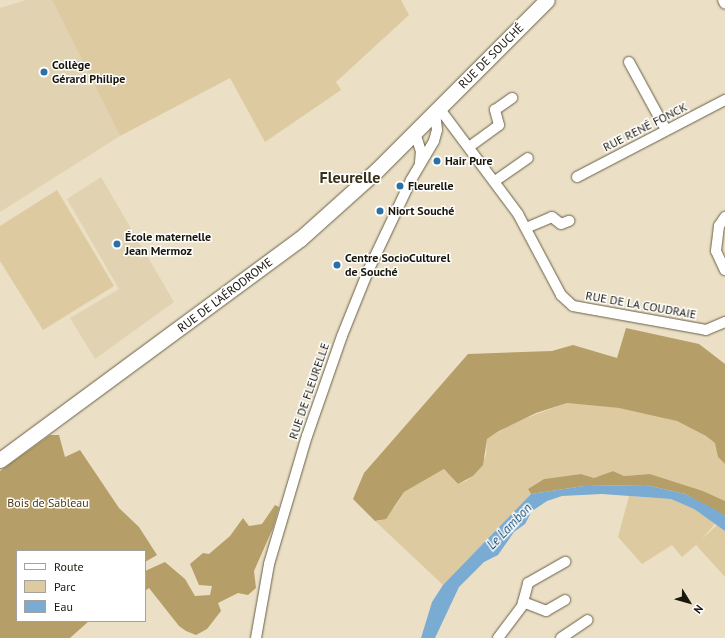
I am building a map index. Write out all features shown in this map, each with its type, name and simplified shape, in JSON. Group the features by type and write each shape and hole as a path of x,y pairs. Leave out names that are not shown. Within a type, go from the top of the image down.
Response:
{"street":[{"name":"RUE DE SOUCHÉ","path":"437,110 547,0"},
{"path":"723,0 725,4"},
{"path":"629,62 666,130"},
{"path":"469,147 499,125 495,110 512,98"},
{"name":"RUE RENÉ FONCK","path":"577,177 725,100"},
{"name":"RUE DE L'AÉRODROME","path":"0,460 300,239 415,133 437,110"},
{"name":"RUE DE LA COUDRAIE","path":"437,110 469,147 495,181 526,228 561,295 573,306 706,330 725,322"},
{"name":"RUE DE FLEURELLE","path":"256,638 269,564 307,436 332,365 369,269 420,163 434,141 437,130 437,110"},
{"name":"RUE DE FLEURELLE","path":"415,133 420,147 420,163"},
{"path":"495,181 528,158"},
{"path":"526,228 552,217 561,224 569,221"},
{"path":"725,217 720,226 716,251 725,270"},
{"path":"498,638 523,602 528,583 565,562"},
{"path":"523,602 546,611 565,600"},
{"path":"561,638 588,620"}],"shaded area":[{"name":"Collège Gérard Philipe","path":"26,0 52,0 120,136 0,212 0,8"},
{"name":"École maternelle Jean Mermoz","path":"101,177 174,302 95,359 70,318 119,289 67,199"}],"green space":[{"path":"52,0 401,0 409,15 336,82 341,90 265,142 230,78 120,136"},
{"path":"57,190 114,286 43,330 0,261 0,226"},
{"path":"626,328 699,344 725,364 725,464 718,457 715,443 706,436 677,421 619,408 567,403 536,413 499,431 487,439 483,465 473,476 458,484 444,469 404,492 386,519 375,521 353,499 364,473 468,354 552,351 573,345 617,358"},
{"path":"567,403 619,408 653,414 677,421 706,436 716,443 718,457 725,464 725,501 703,491 650,474 624,476 613,471 594,478 581,474 544,479 528,489 531,494 443,585 375,521 380,521 395,507 404,492 444,469 458,484 466,481 473,476 486,456 487,439 515,422"},
{"name":"Bois de Sableau","path":"50,435 59,435 65,457 80,450 119,508 139,527 157,555 146,561 146,550 16,550 16,622 88,622 70,638 0,638 0,471"},
{"path":"613,471 624,476 650,474 703,491 725,501 725,516 685,494 646,485 584,486 531,494 528,489 544,479 581,474 594,478"},
{"path":"629,496 671,499 694,509 715,524 701,540 717,525 725,531 725,577 696,545 682,557 672,545 642,564 618,537"},
{"path":"275,505 279,507 273,528 254,571 256,588 248,595 238,593 218,603 221,611 207,629 196,635 186,631 179,626 149,588 146,590 146,571 165,562 185,579 195,596 210,595 212,586 199,585 190,564 203,553 209,554 230,536 243,518 249,526 262,524"}],"water":[{"name":"Le Lambon","path":"646,485 685,494 718,511 725,516 725,531 694,509 671,499 602,494 562,496 547,501 532,511 525,524 514,532 498,555 484,562 459,587 435,638 421,638 432,602 443,585 531,494 584,486"}],"place":[{"name":"Collège Gérard Philipe","path":"44,72"},
{"name":"Hair Pure","path":"437,161"},
{"name":"Fleurelle","path":"400,186"},
{"name":"Niort Souché","path":"380,211"},
{"name":"École maternelle Jean Mermoz","path":"117,244"},
{"name":"Centre SocioCulturel de Souché","path":"337,265"}],"district":[{"name":"Fleurelle","path":"350,177"}]}
